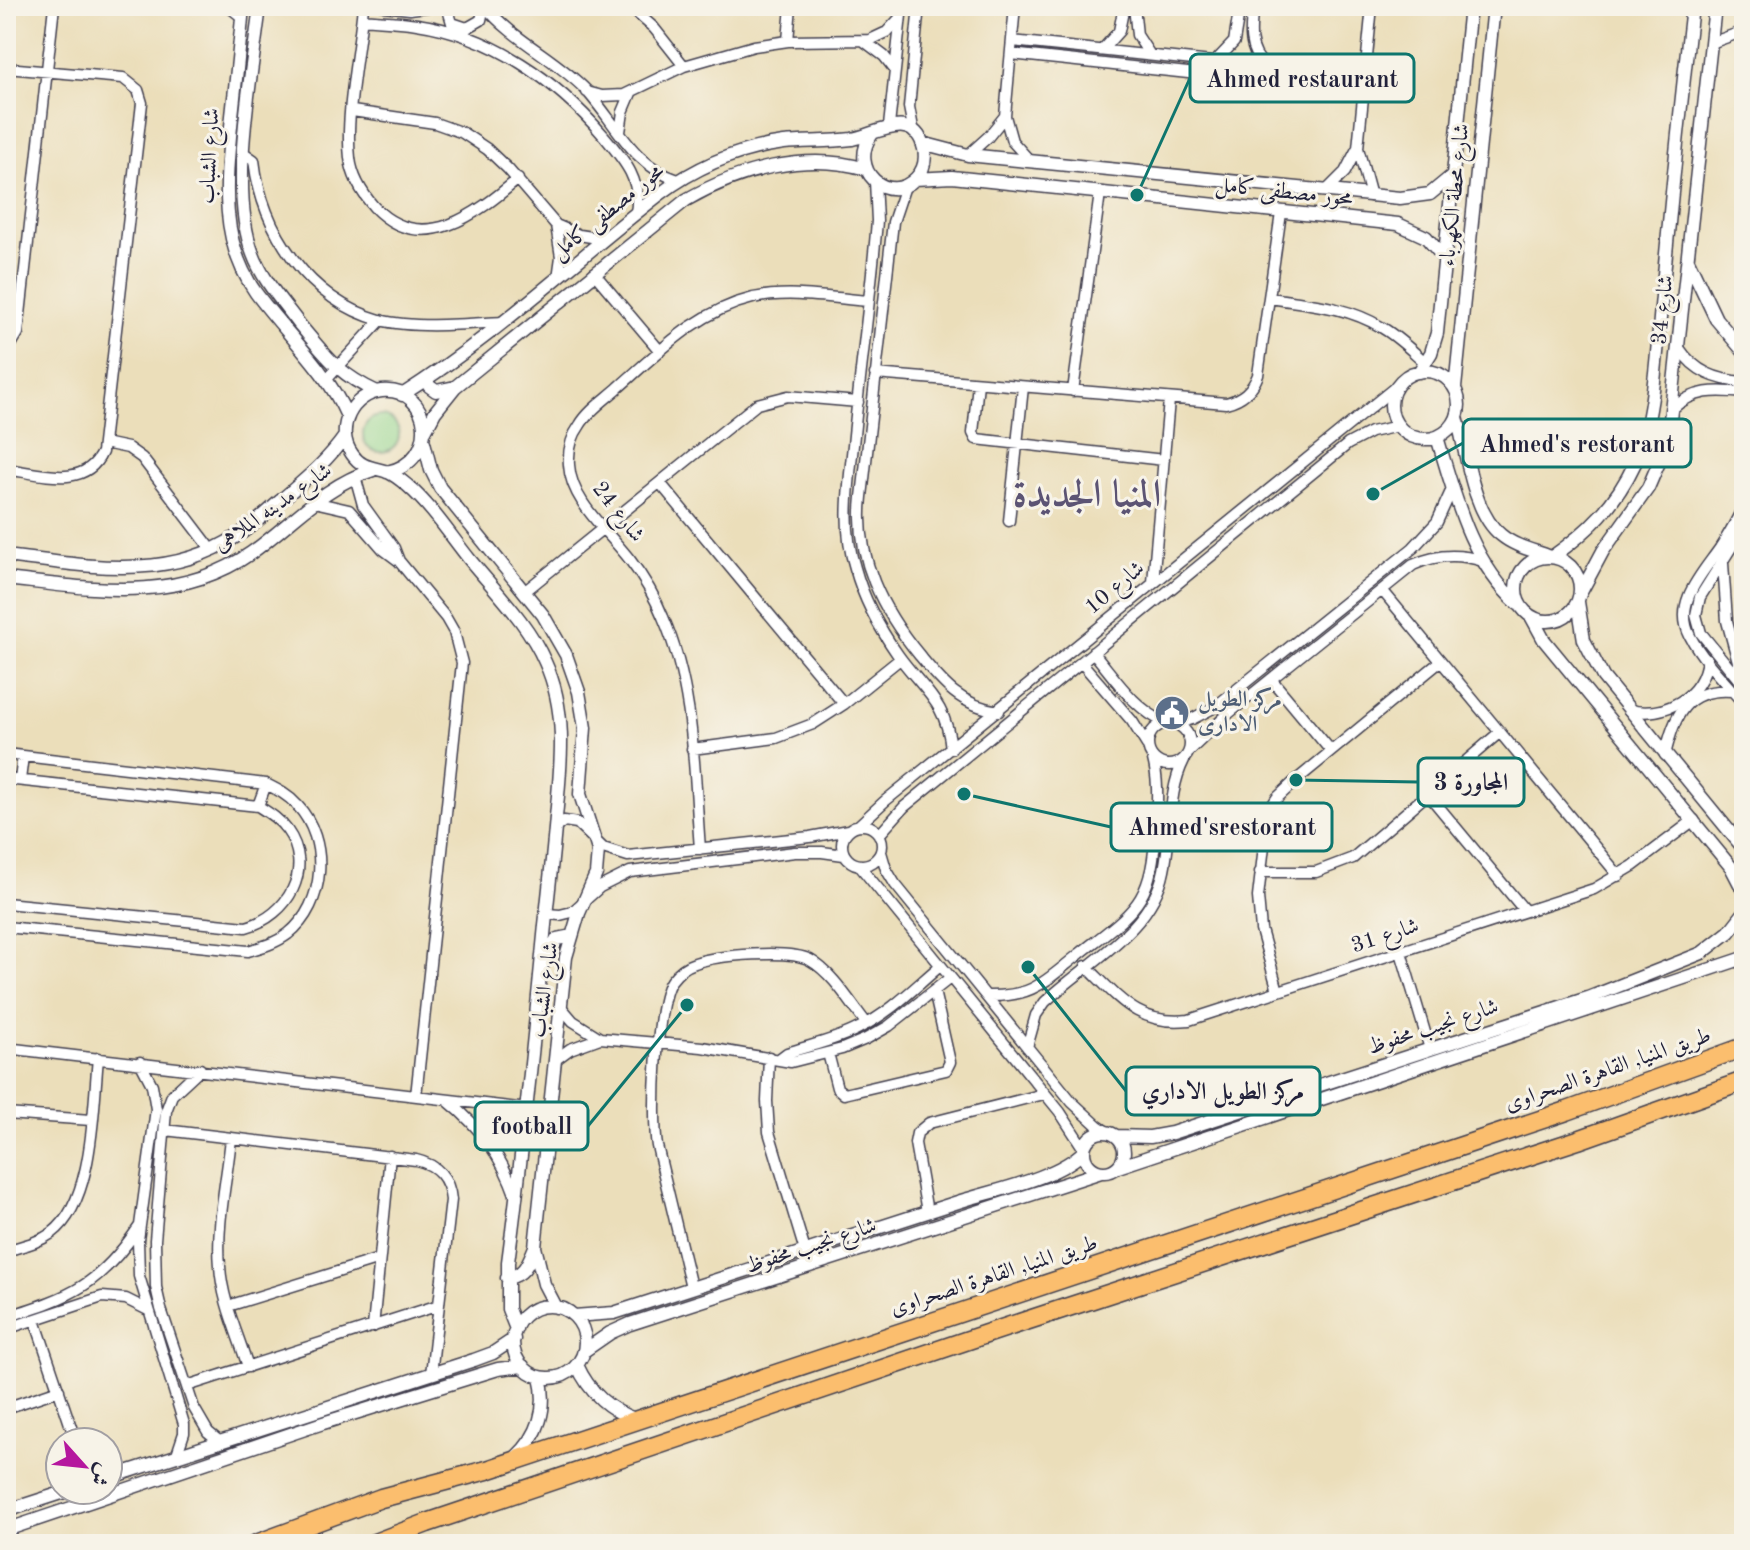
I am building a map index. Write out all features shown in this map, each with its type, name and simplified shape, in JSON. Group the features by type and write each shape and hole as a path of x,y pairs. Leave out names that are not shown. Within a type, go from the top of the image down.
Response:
{"highway":[{"name":"طريق المنيا, القاهرة الصحراوى","path":"256,1544 381,1498 510,1462 1567,1111 1744,1047"},
{"path":"372,1544 986,1334 1578,1140 1744,1081"}],"street":[{"path":"6,353 18,333 54,6"},
{"path":"228,6 243,12"},
{"name":"شارع الشباب","path":"260,6 241,200 252,253 276,295 336,369 377,392"},
{"path":"363,6 350,148 354,176 369,200 396,223 417,230 449,225 489,203 518,179"},
{"path":"384,6 410,9 433,6"},
{"path":"447,6 452,28 520,62 551,84 593,124 629,167 637,189 636,212"},
{"path":"362,19 452,28 473,27 481,20 485,6"},
{"path":"485,6 507,29 546,56 587,92 640,159 658,172 678,180"},
{"path":"629,6 654,28 684,66"},
{"path":"788,41 791,6"},
{"path":"889,126 902,6"},
{"path":"919,6 909,107 924,166 910,182 893,222 861,503 862,529 865,554 875,586 900,633 954,695 975,706 999,711"},
{"path":"1015,6 1005,116 1012,141 1030,161"},
{"path":"1102,50 1119,31 1124,6"},
{"path":"1134,6 1137,35 1150,55"},
{"path":"1370,221 1371,196 1358,148 1372,6"},
{"name":"شارع محطة الكهرباء","path":"1422,367 1437,333 1470,6"},
{"name":"شارع محطة الكهرباء","path":"1455,388 1494,6"},
{"name":"شارع 34","path":"1550,556 1587,531 1614,501 1643,440 1657,343 1692,6"},
{"name":"شارع 34","path":"1579,598 1603,551 1655,475 1665,445 1679,348 1715,6"},
{"path":"1215,62 1234,42 1240,9 1252,10 1253,49 1268,68"},
{"name":"شارع الشباب","path":"243,12 225,195 231,239 241,267 256,293 326,380 347,416"},
{"path":"587,92 609,96 631,93 684,66 736,49 788,41 864,41 882,35 900,18"},
{"path":"473,27 486,45"},
{"path":"1711,43 1744,31"},
{"path":"864,41 878,50 895,70"},
{"path":"1012,41 1365,78"},
{"path":"1011,54 1364,92"},
{"path":"237,61 253,63"},
{"path":"1197,74 1198,61"},
{"path":"6,68 123,78 134,85 141,97 104,443 99,459 94,466 71,477 6,469"},
{"path":"1465,72 1488,75"},
{"path":"620,132 623,112 631,93"},
{"path":"352,111 449,127 487,149 518,179 556,225 579,235 604,239"},
{"path":"968,155 1005,116"},
{"path":"910,182 889,187 875,181 866,169 864,151 872,134 889,126 898,126 918,138"},
{"name":"محور مصطفى كامل","path":"402,395 503,322 678,180 715,161 761,148 854,139 872,134"},
{"name":"محور مصطفى كامل","path":"918,138 968,155 1371,196 1420,197 1438,189 1453,175"},
{"path":"1326,191 1345,172 1358,148"},
{"path":"244,153 254,160 258,189 271,225 303,270 338,301 381,320 438,324 503,322"},
{"path":"629,167 640,159"},
{"name":"محور مصطفى كامل","path":"424,436 441,403 455,387 672,210 713,186 764,168 832,163 866,169"},
{"path":"1171,200 1174,175"},
{"name":"محور مصطفى كامل","path":"910,182 952,177 1398,224 1417,231 1434,244 1445,259"},
{"path":"875,181 877,221 847,523 853,563 875,621 900,659 929,690 940,707 948,727 951,749"},
{"path":"1672,192 1694,195"},
{"path":"1073,391 1100,193"},
{"path":"660,194 672,210"},
{"path":"875,374 1226,403 1248,393 1258,375 1281,213"},
{"path":"556,225 561,257 558,278"},
{"path":"1688,260 1716,319 1744,352"},
{"path":"594,273 660,351"},
{"name":"شارع 24","path":"700,849 686,691 669,631 642,578 573,486 569,463 571,442 586,417 660,351 708,315 757,297 796,294 868,301"},
{"path":"1270,298 1335,309 1364,318 1391,333 1422,367 1440,374 1455,388 1459,407 1457,417 1481,507 1490,524 1512,543 1568,563 1574,570 1578,577 1581,629 1593,662 1665,755 1744,849"},
{"path":"326,380 381,320"},
{"path":"1679,348 1697,368 1744,394"},
{"path":"1422,367 1398,385 1391,406 1399,426 1420,439 1437,437 1457,417"},
{"path":"427,379 429,386 436,391 455,387"},
{"path":"1672,409 1700,392 1744,382"},
{"path":"978,383 974,438 1164,460"},
{"name":"شارع 10","path":"854,827 1398,385"},
{"path":"1009,521 1023,387"},
{"path":"377,392 402,395 420,412 424,436 420,451 406,466 387,472 359,463 352,455 345,436 347,416 359,400 377,392"},
{"path":"524,592 738,417 768,400 798,396 858,402"},
{"path":"1153,582 1169,400"},
{"name":"شارع 10","path":"879,835 911,801 1348,444 1371,432 1399,426"},
{"name":"شارع مدينه الملاهى","path":"6,556 131,568 173,564 212,550 239,535 327,459 345,436"},
{"name":"شارع الشباب","path":"424,436 431,470 440,488 558,637 579,692 585,728 580,794 595,842 598,866 566,957 535,1247 540,1272 556,1307"},
{"path":"1437,437 1461,516 1496,581 1532,618 1544,640 1694,820 1731,867 1744,892"},
{"path":"104,443 128,448 142,458 212,550"},
{"path":"852,458 866,459"},
{"name":"شارع مدينه الملاهى","path":"6,579 116,590 176,586 227,567 314,502 355,476 373,470"},
{"name":"شارع الشباب","path":"387,472 407,485 433,513 527,628 546,663 557,695 561,727 555,828 507,1278 508,1309 515,1334"},
{"path":"355,476 363,505 394,548 399,561"},
{"path":"660,483 844,704"},
{"path":"433,513 430,491 434,487 440,488"},
{"path":"1147,745 1152,730 1192,719 1215,707 1413,548 1437,522 1452,489"},
{"path":"314,502 349,510 383,549 399,561 446,618 454,632 462,663 416,1096"},
{"path":"1740,686 1698,628 1696,609 1702,583 1744,505"},
{"path":"264,514 278,531"},
{"path":"1740,686 1707,659 1692,640 1685,620 1688,597 1723,563 1744,527"},
{"path":"1413,548 1422,561"},
{"path":"1153,759 1168,766 1186,755 1223,718 1413,565 1452,555 1483,561"},
{"path":"1519,604 1515,594 1520,572 1527,564 1550,556"},
{"path":"1723,563 1727,621 1744,704"},
{"path":"1382,590 1619,876"},
{"path":"1140,593 1149,604"},
{"path":"1532,618 1549,622 1558,620 1573,610 1579,598"},
{"path":"1027,1047 1036,1015 1055,993 1131,928 1145,913 1159,888 1178,774 1186,755 1186,732 1149,714 1134,702 1093,652"},
{"path":"692,749 776,738 813,724 844,704 900,659"},
{"path":"1665,755 1674,721 1701,682 1707,659"},
{"path":"1278,991 1259,919 1265,821 1272,804 1294,782 1441,661"},
{"path":"986,996 1021,994 1045,981 1124,919 1144,893 1152,873 1158,781 1153,759 1132,721 1081,662"},
{"path":"1271,679 1331,751"},
{"path":"1628,709 1640,712 1661,710 1710,692 1740,686"},
{"path":"940,707 954,695"},
{"path":"1215,707 1223,718"},
{"path":"1260,872 1316,872 1341,864 1366,849 1500,732"},
{"path":"6,754 266,784 291,799 310,822 317,841 319,875 304,916 289,933 270,945 248,951 6,927"},
{"path":"20,780 23,756"},
{"path":"6,779 258,806 275,817 289,833 296,853 297,873 286,903 275,915 246,927 6,903"},
{"path":"258,806 266,784"},
{"path":"901,788 911,801"},
{"path":"558,793 567,800 580,794"},
{"path":"1428,794 1525,911"},
{"path":"1157,804 1173,805"},
{"name":"شارع 31","path":"1086,966 1127,1006 1161,1021 1189,1020 1585,892 1619,876 1694,820"},
{"path":"555,828 564,821 575,822 595,842 611,852 628,856 804,838 854,827 870,827 879,835 881,852 890,876 915,908 1072,1102 1112,1134 1124,1149 1124,1159 1118,1167 1101,1172 1088,1165 1084,1150 1060,1112 859,865"},
{"path":"854,827 842,842 844,855 853,864 870,864 881,852"},
{"path":"804,838 805,851"},
{"path":"547,914 566,914 577,909 610,881 630,872 805,851 844,855"},
{"path":"628,856 630,872"},
{"path":"297,873 319,875"},
{"path":"901,918 915,908"},
{"path":"83,935 78,922 85,911"},
{"path":"1744,912 1744,929"},
{"name":"شارع نجيب محفوظ","path":"1112,1134 1150,1137 1186,1128 1588,998 1702,953 1729,932 1744,912"},
{"path":"1124,919 1131,928"},
{"path":"541,971 557,939 572,936"},
{"path":"1401,952 1430,1049"},
{"path":"691,1287 655,1134 659,1043 665,993 672,979 685,967 701,961 780,953 799,955 817,965 867,1024"},
{"path":"1702,953 1707,969"},
{"name":"شارع نجيب محفوظ","path":"1118,1167 1744,958"},
{"path":"774,1058 847,1034 867,1024 940,966"},
{"path":"555,1060 570,1049 600,1038 791,1062 854,1045 878,1033 950,978"},
{"path":"1045,981 1055,993"},
{"path":"828,1053 837,1088 844,1094 946,1070 950,1062 934,991"},
{"path":"561,1007 573,1021 600,1038"},
{"path":"6,1048 527,1109"},
{"path":"6,1251 34,1243 51,1233 66,1219 77,1202 83,1182 98,1058"},
{"path":"774,1058 767,1101 769,1132 805,1251"},
{"path":"140,1062 162,1103 165,1130 154,1263 161,1309 200,1421 219,1441"},
{"path":"176,1457 184,1424 143,1293 138,1258 162,1103 200,1069"},
{"path":"927,1212 915,1143 920,1129 929,1123 1044,1094"},
{"path":"446,1099 482,1132 497,1152 516,1198"},
{"path":"1060,1112 1072,1102"},
{"path":"6,1114 91,1120"},
{"path":"1186,1128 1191,1142"},
{"path":"165,1130 390,1156 428,1163 445,1178 451,1200 431,1374"},
{"path":"1084,1150 1092,1136 1112,1134"},
{"path":"231,1138 219,1250 223,1288 248,1367"},
{"name":"شارع نجيب محفوظ","path":"574,1316 614,1313 1041,1175 1072,1162 1084,1150"},
{"path":"373,1327 390,1156"},
{"name":"شارع نجيب محفوظ","path":"584,1351 620,1328 1101,1172"},
{"path":"1041,1175 1048,1190"},
{"path":"10,1322 68,1295 105,1271 142,1222"},
{"path":"507,1278 525,1269 535,1247"},
{"path":"228,1306 379,1259"},
{"path":"68,1295 72,1307"},
{"path":"10,1322 35,1320 102,1297 138,1303 148,1310"},
{"path":"187,1386 439,1305"},
{"path":"124,1473 493,1353 515,1334 528,1314 546,1306 556,1307 574,1316 582,1328 584,1351 577,1365 564,1375 540,1377 517,1358 515,1334"},
{"path":"614,1313 620,1328"},
{"path":"35,1320 71,1426"},
{"path":"474,1360 479,1374"},
{"path":"577,1365 586,1384 600,1399 617,1412 637,1420"},
{"path":"6,1530 323,1423 479,1374 523,1366"},
{"path":"510,1462 529,1444 540,1420 543,1403 540,1377"},
{"path":"6,1408 59,1390"},
{"path":"6,1511 44,1499"},
{"path":"36,1502 41,1519"}],"green space":[{"path":"381,416 394,421 399,434 394,447 381,452 368,447 363,434 368,421"}],"place":[{"name":"Ahmed restaurant","path":"1137,195"},
{"name":"Ahmed's restorant","path":"1373,494"},
{"name":"مركز الطويل الادارى","path":"1172,713"},
{"name":"المجاورة 3","path":"1296,780"},
{"name":"Ahmed'srestorant","path":"964,794"},
{"name":"مركز الطويل الاداري","path":"1028,967"},
{"name":"football","path":"687,1005"}],"district":[{"name":"المنيا الجديدة","path":"1087,496"}]}
